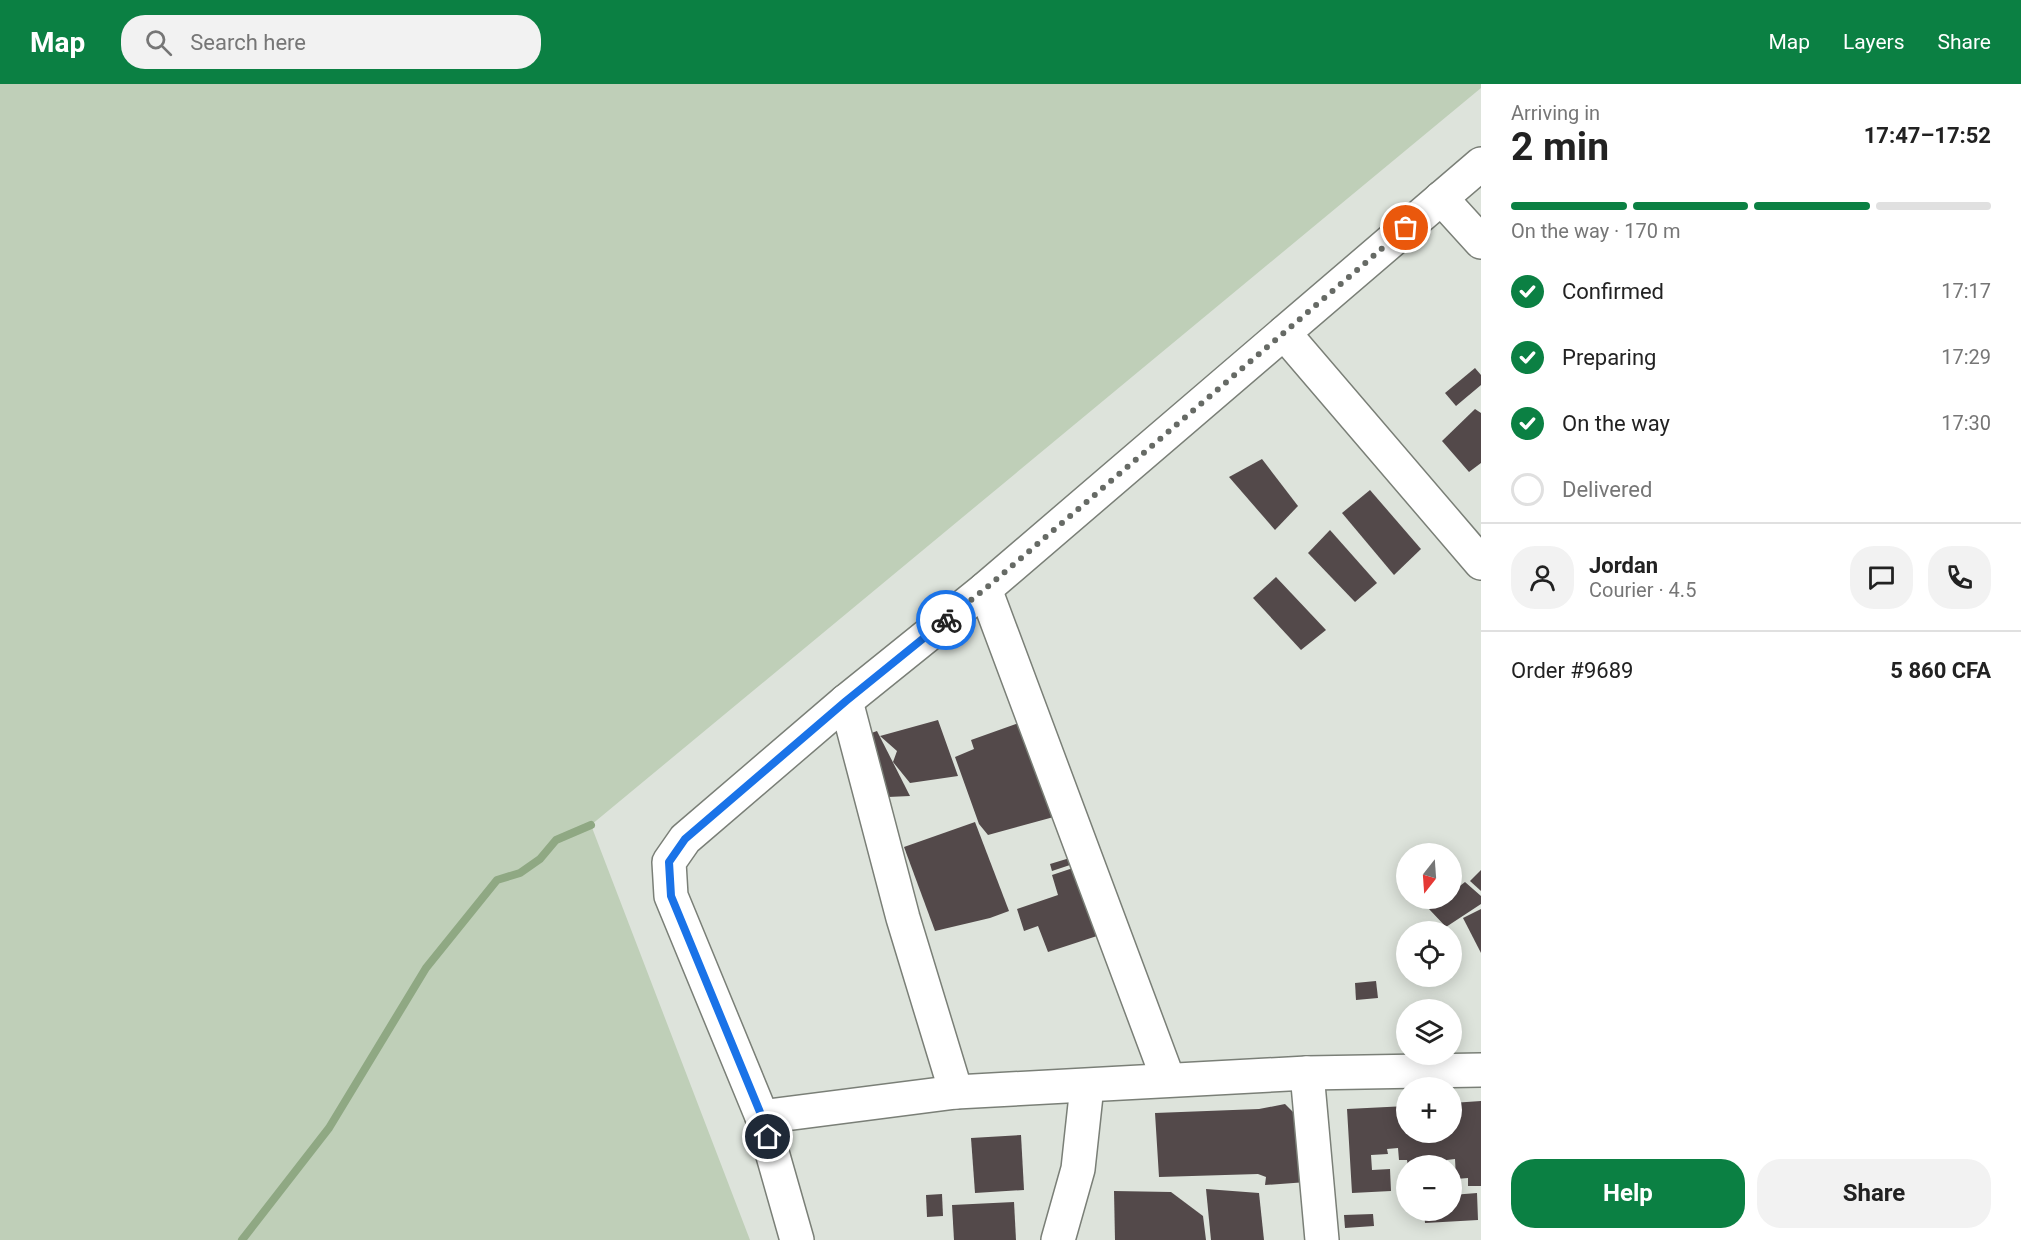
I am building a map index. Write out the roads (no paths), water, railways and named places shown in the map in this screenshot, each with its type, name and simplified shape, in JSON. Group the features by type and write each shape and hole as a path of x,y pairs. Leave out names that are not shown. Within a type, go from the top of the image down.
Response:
{"street":[{"path":"796,1240 762,1117 671,896 669,862 685,839 846,701 985,589 1481,164"},
{"path":"1441,198 1481,242"},
{"path":"1284,333 1481,562"},
{"path":"985,589 1168,1079"},
{"path":"846,701 903,918 956,1092"},
{"path":"762,1117 956,1092 1307,1073 1481,1070"},
{"path":"1307,1073 1322,1240"},
{"path":"1058,1240 1078,1169 1088,1086"}],"waterway":[{"path":"242,1240 329,1128 426,968 497,880 520,873 540,859 556,840 591,825"}]}
